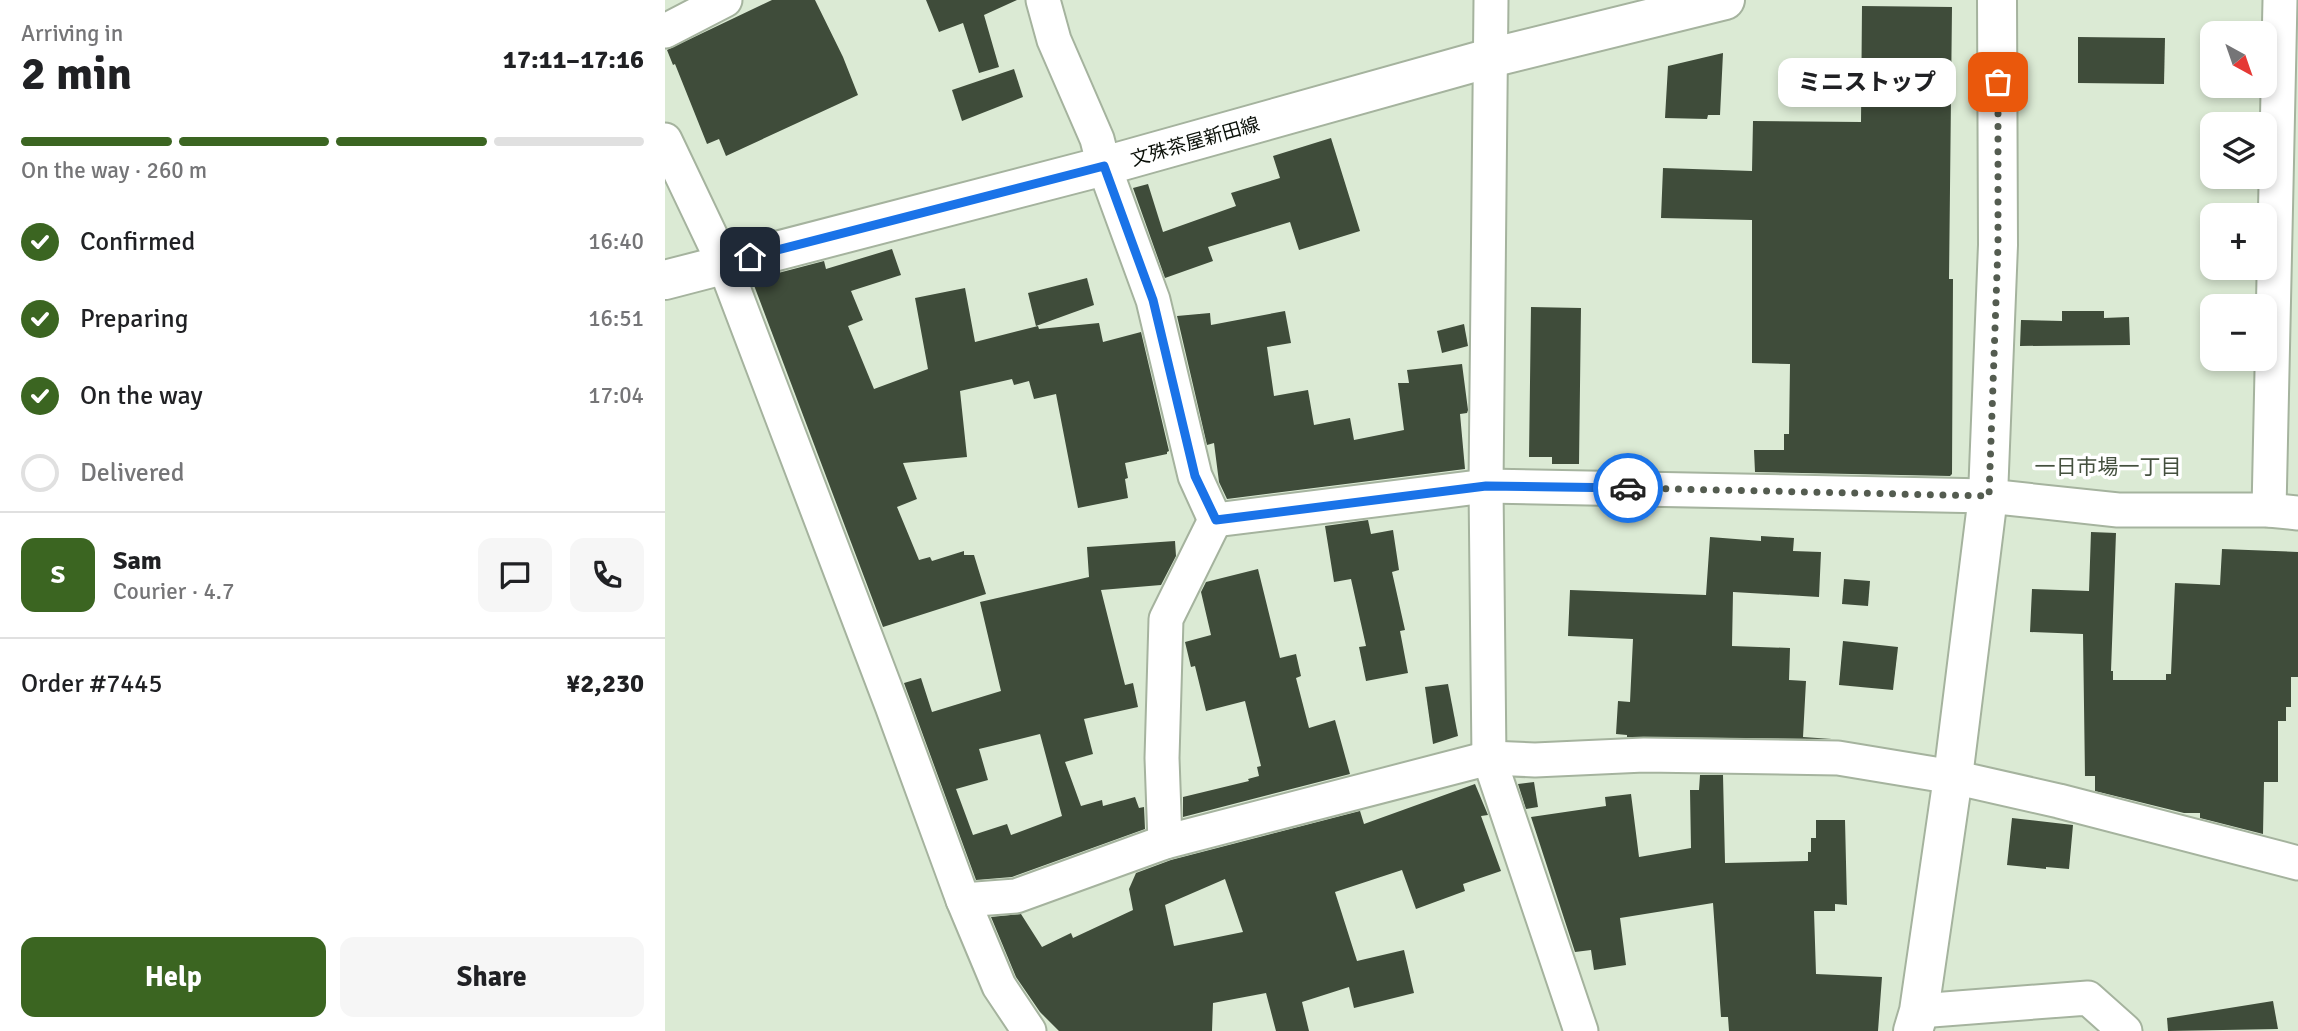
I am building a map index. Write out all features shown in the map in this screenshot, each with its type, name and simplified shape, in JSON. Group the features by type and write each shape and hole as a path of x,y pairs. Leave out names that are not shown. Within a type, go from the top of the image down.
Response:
{"main road":[{"name":"文殊茶屋新田線","path":"665,280 1104,166 1490,58 1725,0"},
{"path":"1916,1021 1953,777 1989,496 1998,245 1997,0"}],"street":[{"path":"665,31 725,0"},
{"path":"1043,0 1054,40 1097,139 1104,166 1153,300 1195,476 1216,520"},
{"path":"1492,0 1486,486 1489,758 1581,1031"},
{"path":"1216,520 1486,486 1989,496 2117,510 2283,512 2280,0"},
{"path":"665,140 724,264 893,706 963,900 999,986 1029,1031"},
{"path":"1165,842 1162,758 1166,619 1216,520"},
{"path":"963,900 1016,896 1165,842 1489,758 1535,760 1644,755 1838,758 1953,777 2298,863"},
{"path":"1916,1021 2088,998 2125,1031"}],"building":[{"path":"772,0 815,0 858,95 726,156 719,139 707,144 667,50"},
{"path":"926,0 1017,0 984,15 999,67 979,73 963,23 939,32"},
{"path":"1862,6 1952,7 1949,279 1953,279 1950,476 1755,472 1754,450 1784,450 1784,434 1789,434 1790,364 1752,363 1752,220 1661,218 1663,168 1752,171 1753,121 1861,122"},
{"path":"2078,37 2165,38 2164,84 2078,83"},
{"path":"1723,53 1720,115 1708,115 1707,119 1665,118 1668,66"},
{"path":"1014,69 1023,97 962,121 952,90"},
{"path":"1331,138 1360,231 1299,250 1290,222 1208,247 1213,261 1165,278 1133,188 1148,184 1163,232 1236,206 1231,193 1280,178 1273,156"},
{"path":"892,249 901,275 851,291 863,320 848,326 874,389 928,369 915,298 965,288 975,342 1038,326 1039,329 1099,323 1103,342 1141,332 1169,451 1167,454 1125,463 1128,498 1078,508 1056,394 1034,399 1029,381 1014,385 1012,379 960,391 967,457 903,463 917,499 897,507 919,560 930,557 932,561 964,551 964,555 974,555 986,594 883,627 752,280 824,261 826,269"},
{"path":"1087,278 1094,305 1036,326 1028,293"},
{"path":"1531,307 1581,308 1579,464 1552,464 1552,457 1529,457"},
{"path":"1285,311 1291,343 1267,347 1274,396 1308,390 1314,425 1350,418 1354,440 1404,430 1398,383 1409,383 1407,370 1462,364 1468,410 1467,413 1460,414 1465,469 1227,499 1219,482 1214,443 1207,445 1177,316 1210,313 1211,325"},
{"path":"2062,311 2104,311 2104,318 2129,317 2130,345 2020,346 2021,320 2062,321"},
{"path":"1464,324 1468,346 1442,353 1437,331"},
{"path":"1368,520 1371,534 1393,530 1399,570 1392,572 1405,630 1400,631 1408,673 1366,681 1359,647 1366,646 1351,579 1334,582 1325,526"},
{"path":"2091,532 2116,533 2111,671 2113,680 2166,680 2166,674 2171,674 2175,583 2220,585 2222,549 2298,552 2298,677 2291,677 2291,707 2286,707 2286,721 2278,721 2278,782 2264,782 2263,834 2200,818 2200,813 2184,813 2095,791 2095,776 2085,776 2083,634 2030,632 2032,589 2089,591"},
{"path":"1761,536 1794,538 1793,551 1821,552 1819,597 1733,592 1732,646 1790,648 1789,680 1806,681 1803,737 1832,739 1627,737 1616,734 1618,701 1630,702 1633,639 1568,636 1570,590 1706,595 1710,537 1761,541"},
{"path":"1175,541 1176,556 1161,585 1101,590 1125,685 1133,683 1138,707 1084,719 1093,754 1065,762 1081,806 1102,800 1103,806 1135,797 1139,808 1144,807 1145,829 1012,877 976,880 904,683 921,678 932,712 1001,691 980,602 1089,577 1087,547","holes":["1040,734 1062,816 1011,835 1007,824 973,835 956,789 988,780 979,749"]},
{"path":"1258,569 1280,658 1296,654 1301,676 1296,678 1309,728 1335,720 1350,774 1183,817 1183,797 1249,781 1248,779 1259,776 1257,767 1261,766 1245,701 1206,711 1195,666 1191,667 1185,642 1211,635 1201,592 1206,582"},
{"path":"1844,579 1870,581 1868,606 1842,604"},
{"path":"1843,641 1898,647 1893,690 1839,685"},
{"path":"1448,684 1458,736 1433,744 1425,687"},
{"path":"1700,775 1723,775 1725,863 1808,861 1811,838 1816,838 1816,820 1845,820 1847,905 1835,904 1835,911 1814,911 1816,974 1882,977 1878,1031 1729,1031 1728,1017 1721,1017 1713,903 1620,918 1626,965 1594,970 1591,950 1575,952 1531,817 1606,806 1605,797 1631,794 1639,857 1691,848 1690,790 1699,790"},
{"path":"1534,782 1538,807 1526,809 1518,784"},
{"path":"1475,784 1488,815 1481,816 1501,871 1463,884 1465,891 1416,909 1402,870 1335,892 1357,961 1404,950 1414,993 1354,1008 1349,987 1302,1002 1309,1031 1276,1031 1266,993 1213,1003 1212,1031 1059,1031 1040,1012 1016,977 991,917 1021,914 1042,947 1071,933 1073,938 1133,910 1129,889 1136,873 1171,860 1360,811 1364,824","holes":["1225,879 1243,932 1174,946 1165,905"]},
{"path":"2012,818 2073,825 2069,869 2007,865"},
{"path":"2273,1001 2278,1029 2168,1031 2167,1018"}],"way so far":[{"path":"1628,488 1989,496 1998,245 1998,82"}],"place":[{"name":"ミニストップ","path":"1998,82"}],"district":[{"name":"一日市場一丁目","path":"2108,467"}],"route":[{"path":"750,257 1104,166 1153,300 1195,476 1216,520 1486,486 1628,488"}]}
